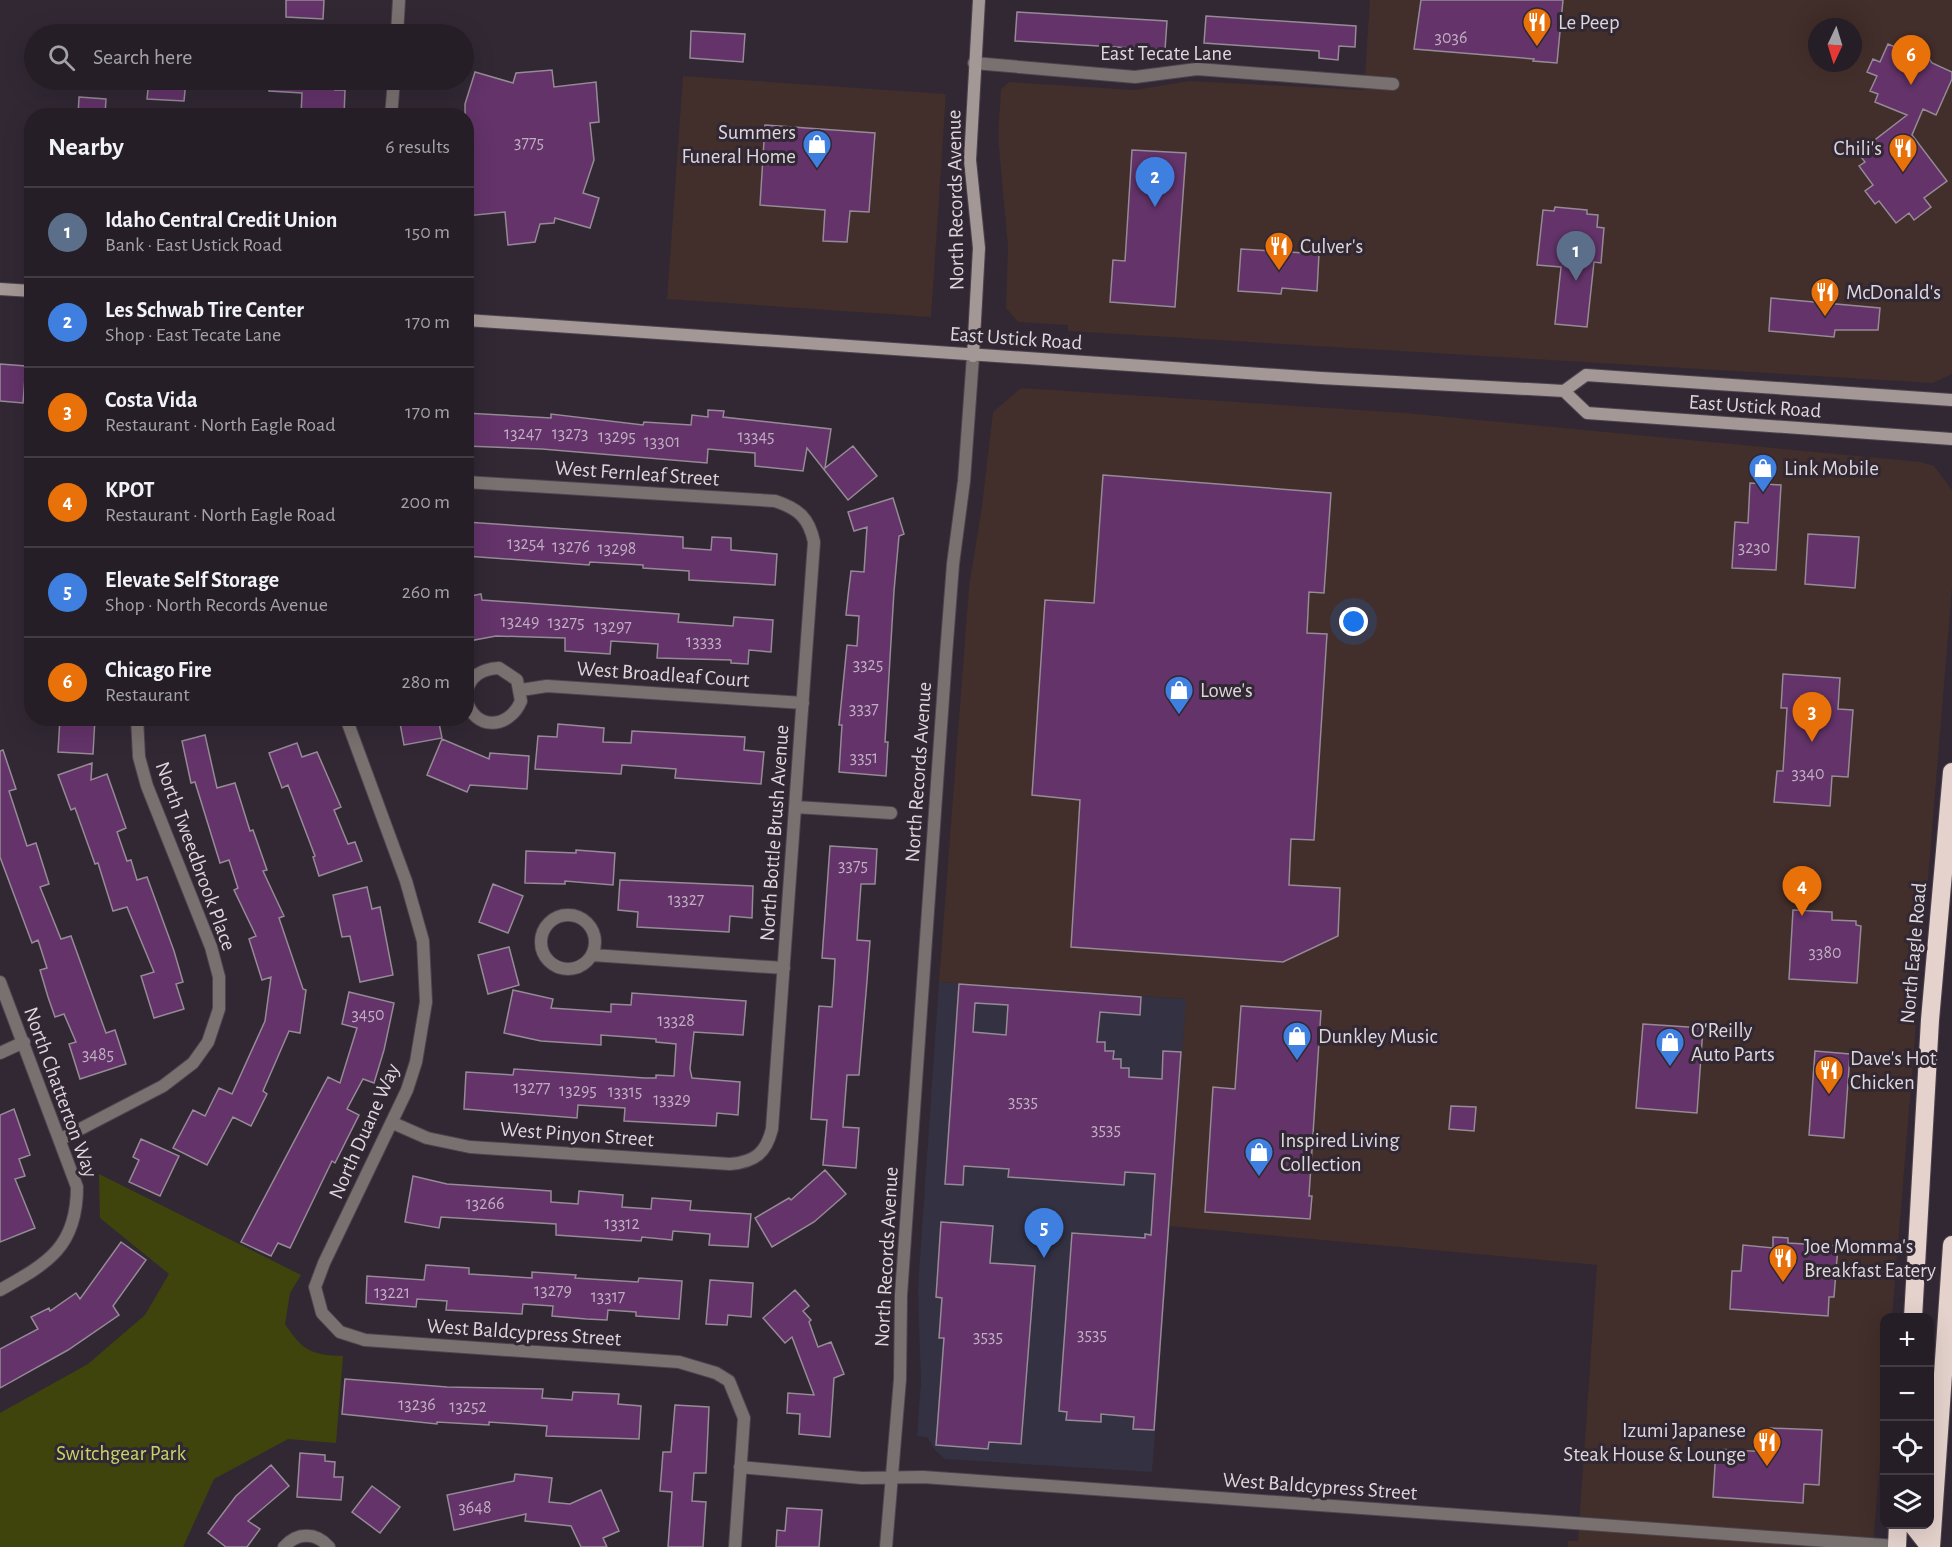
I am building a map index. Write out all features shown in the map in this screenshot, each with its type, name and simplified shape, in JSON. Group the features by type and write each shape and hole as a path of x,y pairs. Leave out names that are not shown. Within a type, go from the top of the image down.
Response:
{"highway":[{"name":"North Eagle Road","path":"1913,1313 1918,1264 1930,1020 1952,772"},
{"path":"1930,1547 1952,1245"},
{"path":"1918,1264 1925,1313"},
{"path":"1897,1547 1898,1529"},
{"path":"1916,1529 1930,1547"}],"main road":[{"name":"North Records Avenue","path":"973,356 979,248 970,160 979,0"},
{"path":"0,289 24,290"},
{"name":"East Ustick Road","path":"474,321 973,356 1564,391 1586,375 1952,400"},
{"name":"East Ustick Road","path":"1564,391 1587,413 1952,439"}],"street":[{"path":"398,24 399,0"},
{"name":"East Tecate Lane","path":"974,63 1135,77 1197,69 1393,84"},
{"path":"392,108 393,90"},
{"name":"North Records Avenue","path":"886,1547 900,1379 901,1295 946,655 953,564 964,481 973,356"},
{"name":"West Fernleaf Street","path":"474,482 776,501 802,514"},
{"name":"North Bottle Brush Avenue","path":"760,1155 769,1143 772,1129 814,542 811,527 802,514"},
{"path":"474,678 488,669 499,668 509,672 517,680 521,690 521,701 517,711 509,719 499,723 478,719 474,714"},
{"name":"West Broadleaf Court","path":"521,690 547,686 803,703"},
{"name":"North Tweedbrook Place","path":"62,1139 164,1086 193,1063 208,1042 219,1009 219,977 211,947 147,786 139,757 137,726"},
{"name":"North Duane Way","path":"322,1313 315,1287 324,1263 393,1123 416,1062 422,1032 426,981 423,941 406,881 349,726"},
{"path":"795,807 891,813"},
{"path":"592,955 596,944 594,934 589,924 581,917 570,914 560,915 543,928 540,939 541,949 546,959 555,966 576,968 592,955 784,968"},
{"name":"North Chatterton Way","path":"0,982 62,1139 77,1187 77,1210 67,1239 53,1257 0,1290"},
{"path":"0,1053 24,1042"},
{"name":"West Pinyon Street","path":"393,1123 427,1138 470,1147 730,1164 745,1163 760,1155"},
{"name":"West Baldcypress Street","path":"322,1313 340,1332 365,1340 679,1362 716,1373 729,1381 744,1418 740,1467 857,1478 923,1476 1897,1547"},
{"path":"735,1547 740,1467"},
{"path":"284,1547 298,1536 309,1535 319,1538 329,1547"}],"shaded area":[{"path":"1370,0 1952,0 1952,374 1933,383 1068,331 1068,325 1018,322 1006,308 1008,247 998,136 1001,89 1009,82 1135,90 1190,81 1364,90"},
{"path":"683,76 946,94 931,317 667,299"},
{"path":"1021,388 1406,413 1921,462 1934,466 1952,490 1952,587 1892,1313 1880,1313 1880,1458 1873,1547 1568,1547 1568,1541 1578,1541 1597,1265 1169,1226 1185,999 939,982 969,587 982,506 993,412"},
{"path":"939,982 1186,999 1152,1472 945,1459 935,1450 927,1437 917,1436 921,1383 918,1289"}],"green space":[{"name":"Switchgear Park","path":"99,1174 301,1275 290,1293 285,1324 297,1340 309,1350 315,1353 343,1356 336,1443 288,1439 214,1479 183,1547 0,1547 0,1413 88,1364 145,1315 169,1274 100,1218"}],"building":[{"path":"286,0 324,0 323,19 286,17"},
{"path":"1421,0 1563,0 1557,63 1414,49"},
{"path":"1017,12 1167,21 1165,50 1015,41"},
{"path":"1206,16 1356,26 1355,47 1339,46 1338,60 1319,58 1319,51 1204,43"},
{"path":"691,31 745,34 743,62 690,58"},
{"path":"1888,44 1909,53 1923,50 1932,63 1952,72 1952,79 1936,115 1923,109 1912,135 1947,181 1924,198 1931,207 1914,220 1909,213 1896,223 1879,201 1875,204 1865,191 1873,185 1859,166 1865,162 1858,153 1907,115 1875,102 1878,94 1870,91 1877,76 1867,72 1873,59 1880,62"},
{"path":"552,70 554,87 596,82 599,122 590,123 594,160 583,193 599,198 590,228 555,218 554,223 540,224 535,242 508,245 505,212 474,215 474,108 465,108 465,104 469,90 474,90 475,72 513,83 516,73"},
{"path":"148,90 185,90 184,101 147,99"},
{"path":"345,90 344,108 301,108 302,93 269,91"},
{"path":"79,97 106,99 105,108 78,108"},
{"name":"Summers Funeral Home","path":"765,125 875,133 869,212 850,211 847,242 823,241 825,210 760,205"},
{"path":"1132,150 1186,153 1175,307 1110,302 1113,260 1125,261"},
{"path":"1555,207 1587,210 1587,214 1598,215 1597,227 1604,228 1601,263 1594,262 1587,327 1555,324 1561,267 1537,265 1543,210 1554,211"},
{"name":"Culver's","path":"1241,249 1319,254 1317,291 1282,288 1281,294 1238,291"},
{"name":"McDonald's","path":"1771,298 1880,308 1878,330 1835,330 1834,337 1769,331"},
{"path":"0,364 24,366 23,403 0,401"},
{"path":"708,410 724,411 723,417 831,429 825,468 853,446 877,476 848,500 807,448 803,471 755,466 755,453 708,449 707,463 542,449 474,446 474,413 551,418 551,414 643,425 644,422 691,425 692,415 708,417"},
{"name":"Lowe's","path":"1103,475 1331,493 1324,593 1309,592 1307,633 1327,634 1314,840 1291,839 1289,885 1340,888 1338,936 1283,962 1071,947 1080,800 1032,795 1045,600 1094,603"},
{"path":"1750,483 1781,485 1776,570 1732,568 1735,522 1748,523"},
{"path":"893,498 904,534 899,536 894,591 885,742 888,742 886,776 839,772 842,725 839,725 847,645 857,646 859,616 846,615 848,596 851,571 864,572 867,527 854,531 848,512"},
{"path":"474,523 683,537 683,548 711,550 712,537 731,538 731,550 777,554 775,585 689,580 689,571 643,568 643,565 590,562 589,565 474,557"},
{"path":"1808,534 1859,537 1855,588 1805,584"},
{"path":"481,594 482,600 679,614 678,622 733,626 734,617 773,620 771,652 749,650 748,664 731,663 731,660 657,658 658,644 611,641 610,654 565,651 565,638 496,636 474,640 474,595"},
{"path":"1783,674 1840,678 1838,709 1853,710 1848,777 1832,776 1830,806 1774,802 1777,771 1783,771 1787,708 1781,708"},
{"path":"558,724 604,728 603,742 631,743 632,731 745,737 744,750 764,752 761,784 675,778 676,769 622,765 621,774 535,769 538,736 557,737"},
{"path":"60,726 95,726 93,754 58,752"},
{"path":"400,726 440,726 442,738 404,745"},
{"path":"205,735 217,788 235,783 250,831 253,830 267,870 263,871 284,916 279,918 303,989 306,990 300,1033 289,1031 263,1091 267,1094 251,1126 233,1117 207,1165 173,1148 193,1110 205,1116 219,1088 232,1094 265,1021 271,977 262,980 249,939 256,936 234,890 238,888 229,860 220,863 195,782 191,783 182,741"},
{"path":"442,739 489,759 490,753 529,756 527,789 470,785 467,792 427,775"},
{"path":"297,743 302,757 317,752 341,807 334,810 348,844 355,842 362,861 319,876 313,857 315,856 288,785 282,788 269,753"},
{"path":"3,750 16,789 9,791 27,846 36,843 49,884 40,887 61,939 71,936 106,1033 115,1030 126,1064 80,1079 69,1044 76,1042 64,1014 55,1017 40,970 47,968 38,940 32,943 0,857 0,751"},
{"path":"92,763 91,780 107,774 126,828 117,832 127,861 131,860 137,880 147,877 183,982 176,984 184,1009 154,1018 141,976 154,972 127,907 113,911 98,863 95,864 75,808 71,810 58,775"},
{"path":"830,846 877,849 875,884 861,884 857,940 870,941 859,1075 847,1075 843,1127 859,1128 856,1168 823,1165 827,1120 811,1119 819,1006 832,1007 834,979 835,959 822,958"},
{"path":"576,850 615,853 613,885 565,881 565,884 525,883 526,851 576,853"},
{"path":"620,880 753,886 752,918 730,916 729,932 637,927 638,912 618,910"},
{"path":"493,884 523,896 508,933 479,922"},
{"path":"367,887 372,909 380,907 393,975 360,982 350,936 342,937 333,895"},
{"path":"1793,910 1832,912 1832,920 1856,921 1856,925 1861,926 1857,983 1789,979"},
{"path":"509,947 519,985 488,994 478,955"},
{"path":"959,984 1141,997 1140,1015 1100,1012 1097,1042 1105,1042 1105,1051 1114,1051 1113,1059 1121,1059 1121,1068 1129,1068 1129,1077 1162,1079 1163,1051 1181,1052 1154,1430 1133,1429 1134,1417 1101,1414 1101,1422 1066,1420 1067,1412 1059,1411 1072,1233 1145,1238 1145,1234 1151,1235 1155,1174 1125,1172 1124,1185 1008,1177 1009,1169 964,1166 963,1185 945,1184","holes":["975,1003 1008,1005 1006,1035 973,1032"]},
{"path":"513,990 553,999 551,1008 611,1012 611,1004 631,1005 632,993 746,1001 743,1035 694,1032 690,1069 692,1078 740,1082 738,1115 717,1113 716,1126 624,1121 625,1108 578,1105 577,1118 464,1109 466,1072 513,1075 514,1069 645,1078 656,1078 656,1075 674,1076 676,1044 656,1042 656,1039 601,1035 601,1045 541,1041 504,1033"},
{"path":"349,992 394,1003 384,1050 374,1083 363,1079 347,1109 359,1115 335,1163 332,1161 290,1248 278,1243 271,1256 241,1242 328,1077 340,1083 357,1028 342,1024"},
{"path":"1241,1006 1321,1011 1309,1196 1312,1196 1310,1219 1205,1212 1213,1087 1235,1089"},
{"name":"O'Reilly Auto Parts","path":"1643,1024 1703,1028 1697,1113 1636,1108"},
{"name":"Dave's Hot Chicken","path":"1815,1051 1850,1054 1844,1138 1809,1135"},
{"path":"1451,1106 1476,1107 1474,1131 1449,1129"},
{"path":"14,1109 30,1155 19,1159 25,1176 15,1179 35,1228 0,1242 0,1115"},
{"path":"141,1139 179,1156 160,1196 129,1182 139,1160 133,1157"},
{"path":"825,1170 846,1194 814,1222 772,1247 755,1218 789,1198 791,1200"},
{"path":"413,1176 447,1184 551,1191 551,1202 578,1204 579,1191 623,1195 622,1207 651,1209 652,1198 691,1201 690,1210 751,1214 748,1247 709,1245 710,1234 673,1231 672,1240 642,1237 641,1241 556,1235 556,1224 441,1217 439,1228 405,1222"},
{"path":"941,1222 993,1226 990,1263 1035,1266 1021,1444 989,1442 988,1449 936,1445 944,1338 939,1338 942,1298 936,1297"},
{"name":"Joe Momma's Breakfast Eatery","path":"1773,1237 1788,1238 1788,1243 1838,1246 1834,1297 1829,1297 1828,1316 1730,1309 1732,1271 1741,1271 1743,1245 1773,1248"},
{"path":"121,1242 146,1260 113,1306 119,1315 68,1350 0,1388 0,1349 38,1329 31,1317 49,1308 50,1311 76,1293 80,1299"},
{"path":"426,1265 469,1268 469,1274 532,1278 532,1272 576,1275 575,1278 638,1282 639,1278 682,1281 679,1319 636,1316 636,1312 608,1310 607,1320 552,1316 553,1306 523,1304 522,1314 446,1310 447,1301 417,1299 416,1307 366,1303 367,1276 424,1280"},
{"path":"710,1280 753,1283 751,1317 728,1315 727,1325 706,1324"},
{"path":"795,1290 809,1306 803,1311 811,1320 809,1322 818,1347 831,1342 844,1374 834,1378 830,1437 799,1434 800,1414 787,1413 788,1393 814,1395 792,1337 785,1343 763,1318"},
{"path":"345,1379 447,1387 543,1389 542,1398 572,1400 573,1392 619,1394 618,1404 641,1406 639,1439 546,1436 547,1426 489,1422 489,1425 437,1422 437,1424 342,1414"},
{"path":"675,1405 709,1407 706,1473 694,1473 692,1501 706,1502 703,1547 668,1547 672,1492 660,1491 663,1452 671,1452"},
{"name":"Izumi Japanese Steak House & Lounge","path":"1770,1428 1822,1430 1819,1485 1804,1484 1803,1503 1713,1497 1716,1449 1769,1452"},
{"path":"300,1453 325,1455 325,1461 335,1462 334,1477 343,1477 341,1500 297,1497"},
{"path":"271,1465 289,1486 248,1521 260,1529 247,1547 226,1547 208,1533 236,1496"},
{"path":"515,1474 552,1478 549,1502 570,1504 601,1490 619,1531 603,1538 607,1547 581,1547 571,1526 525,1521 526,1514 454,1530 447,1495 514,1481"},
{"path":"372,1486 400,1507 380,1533 352,1512"},
{"path":"787,1508 822,1510 819,1547 776,1547 777,1530 785,1531"}],"place":[{"name":"Le Peep","path":"1537,48"},
{"name":"Chicago Fire","path":"1911,85"},
{"name":"Summers Funeral Home","path":"817,170"},
{"name":"Chili's","path":"1903,174"},
{"name":"Les Schwab Tire Center","path":"1155,207"},
{"name":"Culver's","path":"1279,272"},
{"name":"Idaho Central Credit Union","path":"1576,281"},
{"name":"McDonald's","path":"1825,318"},
{"name":"Link Mobile","path":"1763,494"},
{"name":"Lowe's","path":"1179,716"},
{"name":"Costa Vida","path":"1812,742"},
{"name":"KPOT","path":"1802,916"},
{"name":"Dunkley Music","path":"1297,1062"},
{"name":"O'Reilly Auto Parts","path":"1670,1068"},
{"name":"Dave's Hot Chicken","path":"1829,1096"},
{"name":"Inspired Living Collection","path":"1259,1178"},
{"name":"Elevate Self Storage","path":"1044,1258"},
{"name":"Joe Momma's Breakfast Eatery","path":"1783,1284"},
{"name":"Izumi Japanese Steak House & Lounge","path":"1767,1468"}]}
